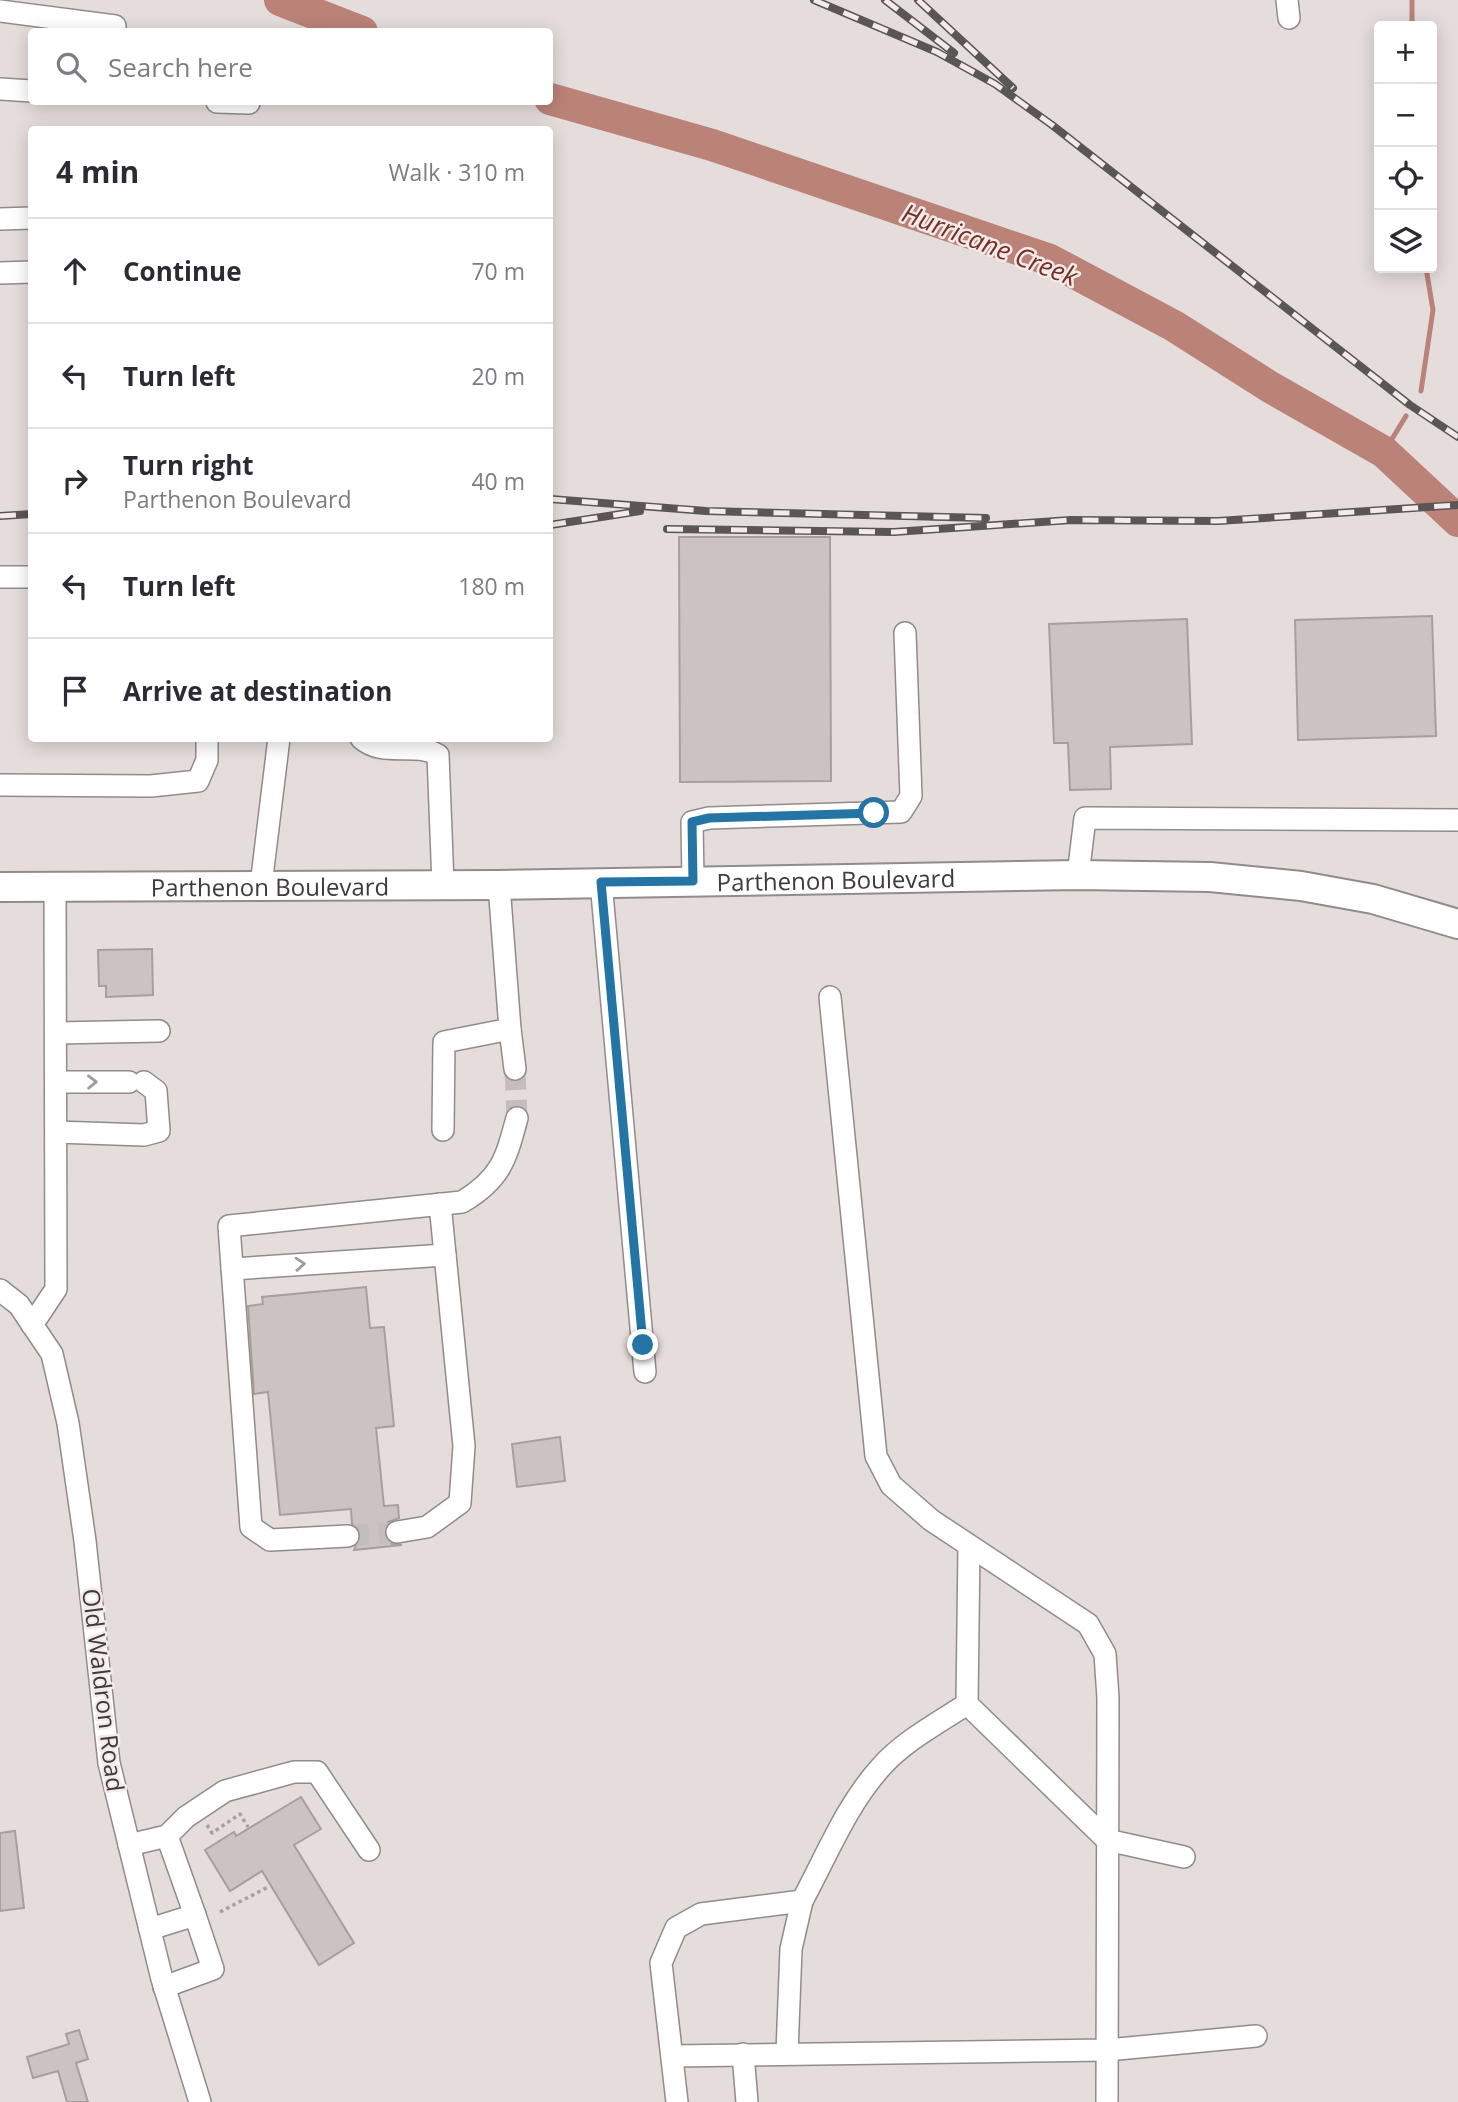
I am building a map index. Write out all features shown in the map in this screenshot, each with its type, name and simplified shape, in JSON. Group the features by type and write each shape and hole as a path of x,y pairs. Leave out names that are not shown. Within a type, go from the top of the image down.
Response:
{"main road":[{"name":"Parthenon Boulevard","path":"0,887 499,885 1078,875 1210,877 1301,886 1373,899 1458,924"}],"street":[{"path":"0,11 115,28"},
{"path":"0,89 28,91"},
{"path":"0,219 28,218"},
{"path":"0,273 28,272"},
{"path":"0,577 28,577"},
{"path":"693,881 692,822 709,818 901,812 911,796 905,633"},
{"path":"0,785 151,786 198,781 207,760 206,742"},
{"path":"261,885 279,742"},
{"path":"369,742 382,749 425,747 438,755 443,884"},
{"path":"1078,875 1085,818 1458,820"},
{"path":"601,882 645,1372"},
{"path":"499,885 509,1029 515,1069"},
{"path":"32,1325 56,1289 55,887"},
{"path":"831,997 876,1456 891,1485 931,1520 1088,1624 1105,1654 1107,2102"},
{"path":"443,1130 444,1042 509,1029"},
{"path":"56,1033 159,1031"},
{"path":"56,1082 143,1085 159,1131 144,1135 56,1132"},
{"path":"348,1536 270,1541 251,1527 229,1226 462,1202 478,1192 505,1162 517,1118"},
{"path":"397,1532 426,1527 460,1503 464,1446 440,1204"},
{"path":"232,1269 445,1255"},
{"name":"Old Waldron Road","path":"0,1290 19,1305 52,1354 68,1423 85,1541 109,1763 164,1987 200,2102"},
{"path":"969,1546 968,1704 1107,1840 1184,1857"},
{"path":"787,2053 791,1948 802,1901 855,1803 880,1767 906,1745 968,1704"},
{"path":"129,1845 167,1836 197,1809 225,1791 294,1772 317,1772 369,1850"},
{"path":"164,1987 213,1969 167,1836"},
{"path":"677,2102 661,1963 676,1928 701,1914 802,1901"},
{"path":"150,1929 195,1915"},
{"path":"672,2056 1107,2050 1256,2036"},
{"path":"743,2054 747,2102"}],"path":[{"path":"197,1809 212,1833 240,1814 248,1827"},
{"path":"219,1912 268,1887"}],"building":[{"path":"679,537 830,537 831,781 680,782"},
{"path":"1432,616 1436,736 1298,740 1295,620"},
{"path":"1187,619 1192,744 1110,747 1111,789 1070,790 1068,743 1054,743 1049,624"},
{"path":"152,949 153,995 106,997 106,986 99,986 98,950"},
{"path":"366,1287 370,1328 384,1327 394,1426 376,1428 384,1506 398,1505 399,1518 388,1522 384,1533 392,1544 402,1545 354,1550 361,1535 352,1524 351,1509 280,1515 268,1392 254,1394 248,1306 263,1304 262,1297"},
{"path":"560,1437 565,1481 517,1487 512,1444"},
{"path":"301,1797 321,1829 294,1845 354,1943 319,1965 262,1871 230,1891 205,1850 234,1832 236,1836"},
{"path":"15,1831 24,1908 0,1911 0,1833"},
{"path":"79,2030 88,2059 76,2063 88,2102 67,2102 58,2071 33,2078 27,2057 69,2044 66,2034"}],"waterway":[{"name":"Hurricane Creek","path":"280,0 352,28"},
{"path":"1412,0 1412,21"},
{"name":"Hurricane Creek","path":"553,100 712,145 1050,260 1174,326 1270,387 1384,452 1458,521"},
{"path":"1421,391 1433,310 1427,273"},
{"path":"1384,452 1406,416"}],"tunnel":[{"path":"515,1069 517,1118"},
{"path":"348,1536 397,1532"}],"railway":[{"path":"814,0 937,52 995,84 1052,125 1410,405 1458,437"},
{"path":"885,0 954,53"},
{"path":"918,0 1013,88"},
{"path":"553,499 706,511 986,518"},
{"path":"667,529 894,532 1071,520 1218,521 1458,505"},
{"path":"553,525 640,511"},
{"path":"0,516 28,514"}],"route":[{"path":"643,1345 601,882 693,881 692,822 709,818 874,813"}]}
